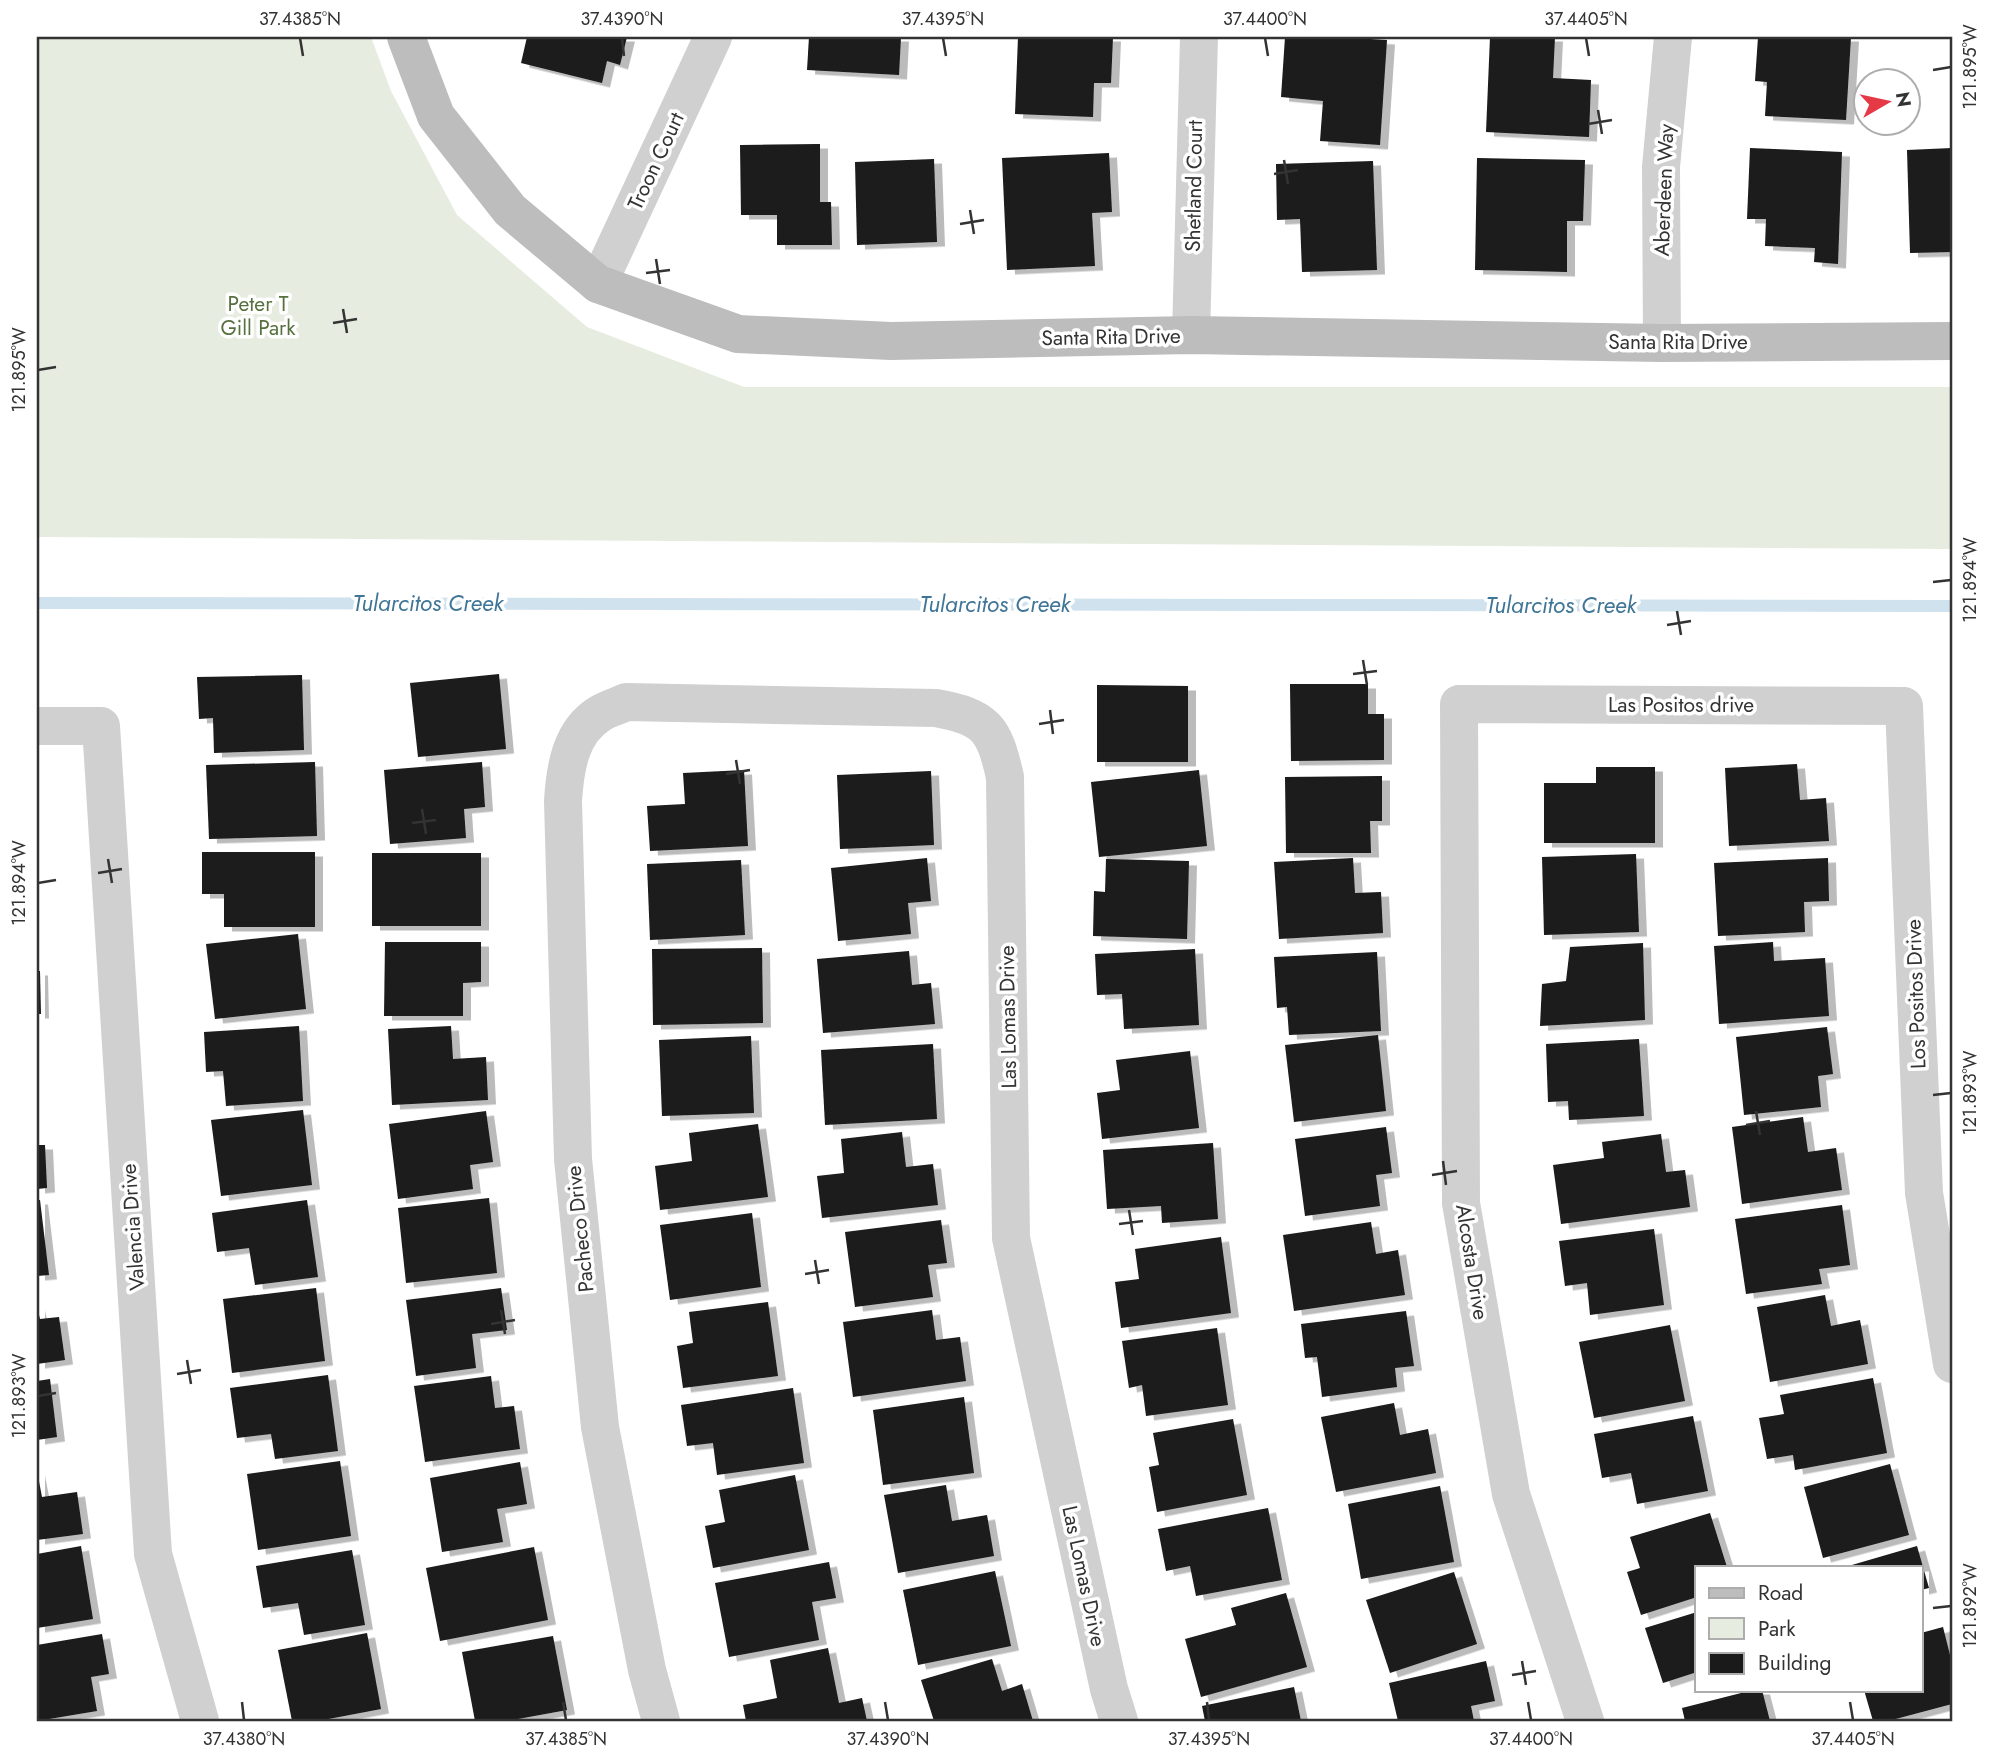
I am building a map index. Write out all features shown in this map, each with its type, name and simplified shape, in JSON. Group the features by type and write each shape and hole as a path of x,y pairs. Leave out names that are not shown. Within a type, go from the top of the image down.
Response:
{"street":[{"name":"Santa Rita Drive","path":"406,37 436,116 510,210 598,284 738,334 891,341 1191,335 1662,343 1952,341"},
{"name":"Troon Court","path":"598,284 713,37"},
{"name":"Shetland Court","path":"1191,335 1199,37"},
{"name":"Aberdeen Way","path":"1662,343 1661,167 1673,37"},
{"name":"Las Lomas Drive","path":"579,733 599,714 626,702 936,708 963,713 985,725 998,747 1005,777 1011,1238 1109,1689 1119,1721"},
{"name":"Las Positos drive","path":"1459,704 1904,706"},
{"name":"Alcosta Drive","path":"1459,704 1461,1203 1511,1494 1586,1721"},
{"name":"Los Positos Drive","path":"1904,706 1924,1193 1952,1364"},
{"name":"Valencia Drive","path":"37,726 101,726 153,1554 200,1721"},
{"name":"Pacheco Drive","path":"579,733 565,769 563,801 573,1158 600,1427 647,1670 661,1721"}],"green space":[{"name":"Peter T Gill Park","path":"37,37 371,37 391,91 457,215 587,327 744,387 1952,387 1952,549 37,537"}],"building":[{"path":"527,37 627,37 620,65 607,61 602,83 521,63"},
{"path":"809,37 901,37 899,75 807,70"},
{"path":"1018,37 1113,37 1111,83 1094,83 1093,117 1015,114"},
{"path":"1285,37 1387,40 1380,145 1320,141 1323,101 1281,97"},
{"path":"1490,37 1555,37 1553,78 1591,80 1589,137 1486,132"},
{"path":"1758,37 1851,37 1846,120 1765,116 1767,82 1755,81"},
{"path":"820,144 820,202 831,202 832,245 777,245 777,215 741,215 740,145"},
{"path":"1750,148 1842,152 1838,264 1814,262 1815,248 1765,246 1766,219 1747,219"},
{"path":"1952,148 1952,252 1910,253 1907,150"},
{"path":"1109,153 1112,212 1092,213 1095,266 1007,270 1002,158"},
{"path":"1477,158 1585,160 1583,221 1567,221 1567,272 1475,270"},
{"path":"934,159 937,242 857,245 855,162"},
{"path":"1373,161 1377,270 1302,272 1300,219 1277,220 1276,164"},
{"path":"499,674 506,749 418,757 410,683"},
{"path":"302,675 304,750 214,753 213,718 199,719 197,677"},
{"path":"1290,684 1368,684 1368,714 1384,714 1384,760 1291,761"},
{"path":"1097,685 1188,686 1188,762 1097,762"},
{"path":"315,762 317,836 209,839 206,765"},
{"path":"482,762 485,807 464,809 466,838 390,844 384,770"},
{"path":"1797,764 1800,800 1826,798 1829,841 1729,846 1725,768"},
{"path":"1596,767 1655,767 1655,843 1544,843 1544,783 1596,783"},
{"path":"744,770 748,846 650,851 647,806 685,804 683,773"},
{"path":"1199,770 1207,846 1099,857 1091,782"},
{"path":"931,771 934,845 840,849 837,775"},
{"path":"1382,776 1382,821 1370,821 1371,853 1286,853 1285,777"},
{"path":"202,852 315,852 315,927 224,927 224,894 202,894"},
{"path":"372,853 481,853 481,926 372,926"},
{"path":"1636,854 1639,932 1544,935 1542,857"},
{"path":"927,858 931,901 908,903 911,934 838,941 831,868"},
{"path":"1353,858 1355,893 1381,892 1383,933 1279,939 1274,862"},
{"path":"1828,858 1829,901 1804,902 1805,932 1718,936 1714,863"},
{"path":"1106,859 1189,861 1187,939 1093,936 1094,891 1105,892"},
{"path":"741,860 745,935 650,940 647,864"},
{"path":"298,934 306,1009 215,1019 206,944"},
{"path":"385,942 481,942 481,982 463,983 463,1016 384,1016"},
{"path":"1773,942 1774,961 1825,958 1829,1016 1719,1024 1714,946"},
{"path":"1643,943 1645,1020 1540,1026 1542,984 1566,981 1570,947"},
{"path":"762,948 763,1023 653,1025 652,949"},
{"path":"1195,949 1199,1025 1124,1029 1122,994 1097,995 1095,954"},
{"path":"909,951 912,985 931,983 935,1024 823,1033 817,959"},
{"path":"1377,952 1381,1031 1289,1035 1287,1007 1277,1008 1274,957"},
{"path":"37,971 40,971 41,1014 37,1014"},
{"path":"299,1026 303,1101 226,1106 223,1071 206,1072 204,1032"},
{"path":"451,1026 453,1059 486,1057 488,1100 392,1105 388,1029"},
{"path":"1827,1027 1833,1074 1818,1076 1821,1107 1744,1115 1736,1037"},
{"path":"1378,1035 1386,1111 1294,1122 1285,1045"},
{"path":"751,1036 754,1113 662,1116 659,1040"},
{"path":"1639,1039 1644,1116 1569,1120 1568,1101 1548,1102 1546,1044"},
{"path":"933,1044 937,1119 825,1125 821,1050"},
{"path":"1190,1051 1199,1128 1102,1139 1097,1093 1120,1090 1116,1060"},
{"path":"303,1110 312,1185 221,1196 211,1120"},
{"path":"486,1111 493,1162 470,1165 473,1189 398,1199 389,1124"},
{"path":"1803,1117 1808,1152 1836,1148 1842,1190 1742,1204 1732,1127"},
{"path":"758,1124 768,1197 660,1210 655,1166 692,1161 689,1133"},
{"path":"1386,1127 1392,1173 1376,1175 1380,1206 1305,1216 1295,1139"},
{"path":"902,1132 906,1167 933,1164 938,1205 822,1218 817,1176 844,1173 841,1139"},
{"path":"1661,1134 1666,1172 1685,1170 1690,1207 1561,1224 1553,1165 1604,1158 1602,1142"},
{"path":"1213,1143 1218,1219 1162,1223 1161,1206 1107,1209 1103,1150"},
{"path":"37,1145 45,1145 47,1188 37,1189"},
{"path":"489,1198 497,1273 406,1283 398,1208"},
{"path":"37,1200 40,1200 49,1275 37,1276"},
{"path":"307,1200 318,1277 255,1285 249,1248 217,1252 212,1213"},
{"path":"1842,1205 1850,1265 1819,1269 1822,1284 1746,1294 1735,1219"},
{"path":"752,1213 761,1287 670,1300 660,1225"},
{"path":"941,1220 947,1263 928,1265 933,1297 855,1307 845,1232"},
{"path":"1371,1222 1376,1254 1398,1250 1405,1295 1294,1311 1283,1235"},
{"path":"1654,1229 1664,1305 1590,1315 1587,1283 1565,1286 1559,1241"},
{"path":"1221,1237 1231,1313 1121,1328 1115,1282 1139,1279 1135,1249"},
{"path":"316,1288 325,1361 232,1373 223,1299"},
{"path":"501,1288 507,1330 472,1334 476,1368 416,1376 406,1300"},
{"path":"1825,1295 1831,1326 1860,1320 1868,1364 1770,1382 1757,1307"},
{"path":"768,1302 778,1376 683,1388 677,1346 693,1343 689,1312"},
{"path":"37,1306 40,1319 59,1317 65,1360 37,1364"},
{"path":"932,1310 936,1340 960,1337 966,1381 853,1397 843,1322"},
{"path":"1406,1311 1414,1366 1395,1368 1397,1387 1322,1397 1317,1357 1305,1358 1301,1324"},
{"path":"1670,1325 1685,1401 1594,1418 1579,1342"},
{"path":"1217,1328 1228,1405 1146,1416 1142,1385 1129,1388 1122,1341"},
{"path":"328,1375 338,1451 275,1459 271,1434 237,1438 230,1388"},
{"path":"491,1376 495,1408 514,1406 520,1449 425,1462 414,1386"},
{"path":"1873,1378 1887,1453 1795,1470 1793,1455 1767,1459 1759,1418 1784,1414 1780,1395"},
{"path":"50,1379 57,1437 37,1440 37,1381"},
{"path":"793,1388 804,1463 717,1475 713,1443 687,1446 681,1405"},
{"path":"964,1397 974,1473 883,1485 873,1410"},
{"path":"1394,1403 1400,1435 1428,1429 1436,1473 1336,1492 1321,1417"},
{"path":"1693,1416 1708,1491 1637,1504 1631,1473 1602,1478 1594,1434"},
{"path":"1233,1419 1247,1495 1157,1512 1149,1467 1159,1465 1153,1433"},
{"path":"340,1461 351,1536 258,1550 247,1474"},
{"path":"520,1462 527,1504 497,1509 503,1542 442,1552 430,1478"},
{"path":"1890,1464 1909,1535 1823,1558 1804,1487"},
{"path":"37,1471 42,1497 77,1492 83,1534 37,1540"},
{"path":"795,1475 809,1550 713,1568 705,1526 725,1522 719,1490"},
{"path":"946,1485 952,1521 987,1515 994,1556 898,1573 884,1495"},
{"path":"1440,1486 1454,1562 1361,1579 1348,1504"},
{"path":"1268,1508 1282,1580 1196,1596 1190,1566 1166,1571 1158,1529"},
{"path":"1710,1513 1727,1566 1695,1566 1695,1598 1641,1615 1627,1572 1640,1568 1630,1537"},
{"path":"81,1546 93,1619 37,1628 37,1554"},
{"path":"1917,1546 1923,1566 1848,1566"},
{"path":"534,1547 548,1620 440,1641 426,1568"},
{"path":"352,1550 365,1625 304,1635 298,1603 263,1608 256,1566"},
{"path":"829,1562 836,1598 812,1602 819,1640 729,1657 715,1583"},
{"path":"1923,1567 1929,1588 1923,1590"},
{"path":"995,1571 1011,1646 918,1665 903,1590"},
{"path":"1454,1572 1477,1644 1390,1673 1366,1600"},
{"path":"1286,1593 1307,1667 1201,1697 1185,1639 1236,1625 1231,1608"},
{"path":"1695,1613 1695,1673 1663,1683 1645,1628"},
{"path":"1943,1627 1952,1663 1952,1704 1888,1721 1873,1721 1865,1692 1923,1692 1923,1632"},
{"path":"367,1633 381,1709 318,1721 292,1721 278,1650"},
{"path":"102,1634 109,1674 91,1677 97,1711 37,1721 37,1645"},
{"path":"553,1636 567,1710 507,1721 475,1721 462,1652"},
{"path":"828,1648 839,1703 862,1698 867,1721 746,1721 743,1705 777,1698 770,1660"},
{"path":"992,1659 1002,1691 1022,1684 1033,1721 934,1721 921,1680"},
{"path":"1486,1661 1495,1701 1471,1706 1474,1721 1398,1721 1389,1683"},
{"path":"1294,1687 1301,1721 1205,1721 1202,1706"},
{"path":"1745,1692 1763,1692 1770,1721 1685,1721 1682,1708"}],"waterway":[{"name":"Tularcitos Creek","path":"37,603 1952,606"}]}
